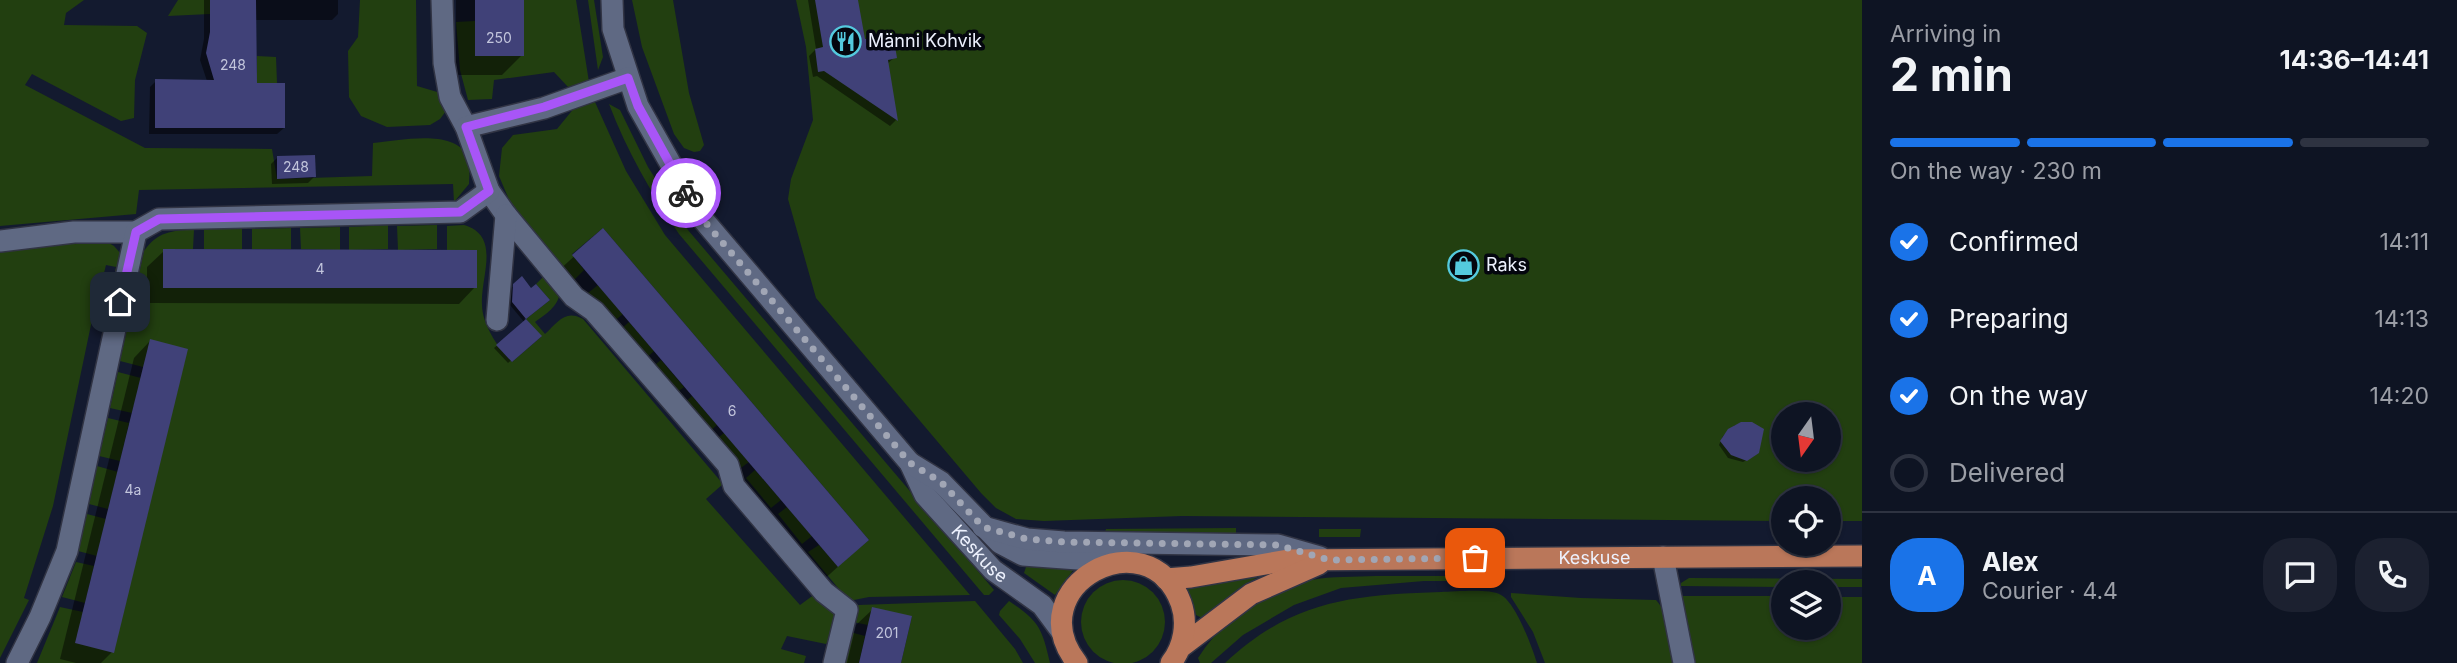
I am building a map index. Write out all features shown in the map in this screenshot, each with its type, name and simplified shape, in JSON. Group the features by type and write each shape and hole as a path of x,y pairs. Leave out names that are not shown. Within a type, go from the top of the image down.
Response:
{"main road":[{"name":"Keskuse","path":"1166,579 1288,560 1862,556"},
{"name":"Keskuse","path":"1175,659 1251,594 1329,560"},
{"path":"1071,660 1062,632 1063,611 1071,592 1084,576 1102,566 1122,562 1153,570 1166,579 1177,594 1184,611 1185,630 1175,659"}],"street":[{"path":"442,0 446,75 450,97 466,127 489,191 574,297 594,312 728,466 734,486 824,592 847,610 834,663"},
{"name":"Keskuse","path":"612,0 613,29 638,106 700,216 910,463 925,495 993,570 1042,605 1062,632"},
{"path":"466,127 544,107 628,78"},
{"path":"0,241 74,232 136,232 159,219 460,212 489,191"},
{"path":"497,320 506,215"},
{"path":"17,663 40,617 67,551 136,232"},
{"name":"Keskuse","path":"910,463 941,482 1000,543 1023,555 1122,562"},
{"name":"Keskuse","path":"983,527 1027,539 1064,542 1278,545 1329,560"},
{"path":"1663,557 1684,663"}],"green space":[{"path":"0,0 84,0 66,13 64,25 137,26 147,33 135,80 134,118 121,121 32,74 25,85 145,148 272,149 277,179 372,176 373,143 438,139 460,147 467,156 469,184 454,202 453,184 139,190 136,214 0,226"},
{"path":"178,0 210,0 210,14 168,16"},
{"path":"360,0 416,0 417,86 444,94 446,111 440,119 430,125 387,127 361,116 349,97 348,51 358,37"},
{"path":"524,0 576,0 589,82 568,87 554,72 494,80 492,99 468,100 460,70 456,22 475,21"},
{"path":"588,0 594,0 603,57 598,70"},
{"path":"632,0 673,0 689,93 704,145 700,151 684,148 674,134 642,47"},
{"path":"796,0 1862,0 1862,521 1841,521 1841,486 1771,486 1771,521 1182,516 1044,521 1016,519 996,508 981,493 816,298 788,199 791,179 813,120 806,47"},
{"path":"257,56 276,57 277,83 247,83 248,73 257,73"},
{"path":"595,102 626,171 665,235 970,595 869,597 849,601 808,552 819,545 838,566 869,540 603,228 572,254 584,270 574,280 510,202 499,176 502,148 513,135 557,129 575,107"},
{"path":"609,104 620,110 648,167 688,230 994,590 989,595 984,595 679,234 640,171"},
{"path":"388,225 388,249 349,250 349,227"},
{"path":"437,225 437,249 398,250 397,226"},
{"path":"464,225 476,230 483,238 486,259 483,312 492,336 507,357 512,362 541,337 526,319 550,300 536,284 546,274 560,292 559,297 551,310 535,322 545,334 566,316 583,319 723,484 706,499 800,605 815,594 839,617 826,644 787,636 781,649 806,656 804,663 37,663 60,607 83,612 150,339 143,367 120,361 144,251 149,245 166,233 194,230 193,249 163,249 163,288 477,288 477,250 447,250 447,226"},
{"path":"340,227 340,250 301,249 300,228"},
{"path":"291,228 291,249 252,249 252,229"},
{"path":"204,229 242,229 242,249 204,249"},
{"path":"100,238 114,246 121,254 119,272 115,271 116,267 106,265 103,277 113,280 114,276 118,276 113,303 93,296 91,305 108,310 112,307 108,324 92,320 53,506 24,598 29,600 0,658 0,247"},
{"path":"598,285 623,314 613,322 588,293"},
{"path":"629,322 654,351 645,359 620,330"},
{"path":"661,360 684,387 675,394 651,368"},
{"path":"118,372 141,378 132,413 110,408"},
{"path":"692,396 717,425 708,433 683,404"},
{"path":"108,418 129,423 120,461 99,456"},
{"path":"724,433 749,462 738,470 714,441"},
{"path":"97,466 118,472 108,509 89,504"},
{"path":"755,470 781,500 771,508 746,478"},
{"path":"787,507 812,536 802,544 778,514"},
{"path":"87,514 106,519 97,556 78,551"},
{"path":"1236,528 1236,536 1104,536 1106,529"},
{"path":"1319,529 1361,529 1360,537 1319,537"},
{"path":"76,562 94,566 85,603 62,597"},
{"path":"1027,564 1074,569 1055,595 1024,573"},
{"path":"1256,570 1258,577 1202,618 1196,615 1187,587"},
{"path":"1376,576 1471,576 1488,581 1424,581 1341,588 1294,605 1243,635 1211,663 1200,663 1198,658 1220,630 1247,608 1277,591 1311,580"},
{"path":"1689,578 1771,578 1771,587 1681,586 1681,583"},
{"path":"1841,579 1862,579 1862,587 1841,587"},
{"path":"1115,580 1131,580 1147,587 1158,598 1165,614 1162,638 1153,652 1131,664 1115,664 1099,657 1088,646 1081,630 1081,614 1088,598 1099,587"},
{"path":"1480,591 1501,595 1518,616 1537,663 1225,663 1275,626 1325,605 1352,599"},
{"path":"1511,593 1656,600 1667,621 1672,663 1545,663 1533,632"},
{"path":"1678,596 1771,596 1771,640 1841,640 1841,597 1862,597 1862,663 1695,663"},
{"path":"975,601 1015,649 1023,663 901,663 912,616 868,625 853,622 858,605"},
{"path":"1009,601 1038,626 1050,663 1035,663 1020,639 999,615"},
{"path":"850,632 865,636 859,663 844,663"}],"building":[{"path":"210,0 256,0 257,83 285,83 285,128 155,128 155,79 214,80 206,53 210,32"},
{"path":"475,0 524,0 524,56 475,56"},
{"path":"815,0 858,0 865,39 893,34 897,58 888,60 898,121 824,71 818,72 815,49 823,47"},
{"path":"315,155 316,177 277,179 277,156"},
{"path":"603,228 869,540 838,567 572,255"},
{"path":"163,249 477,250 477,288 163,288"},
{"path":"522,276 531,288 536,284 550,300 526,319 512,302 513,284"},
{"path":"526,319 542,336 512,362 496,345"},
{"path":"150,339 188,349 114,653 75,643"},
{"path":"1741,422 1752,422 1764,429 1759,453 1747,461 1731,455 1720,441 1728,429"},
{"path":"872,607 912,616 901,663 859,663"}],"way so far":[{"path":"686,193 700,216 910,463 941,482 983,527 1027,539 1064,542 1278,545 1329,560 1475,558"}],"place":[{"name":"Männi Kohvik","path":"845,41"},
{"name":"Raks","path":"1463,265"}],"route":[{"path":"120,302 136,232 159,219 460,212 489,191 466,127 544,107 628,78 638,106 686,193"}]}
